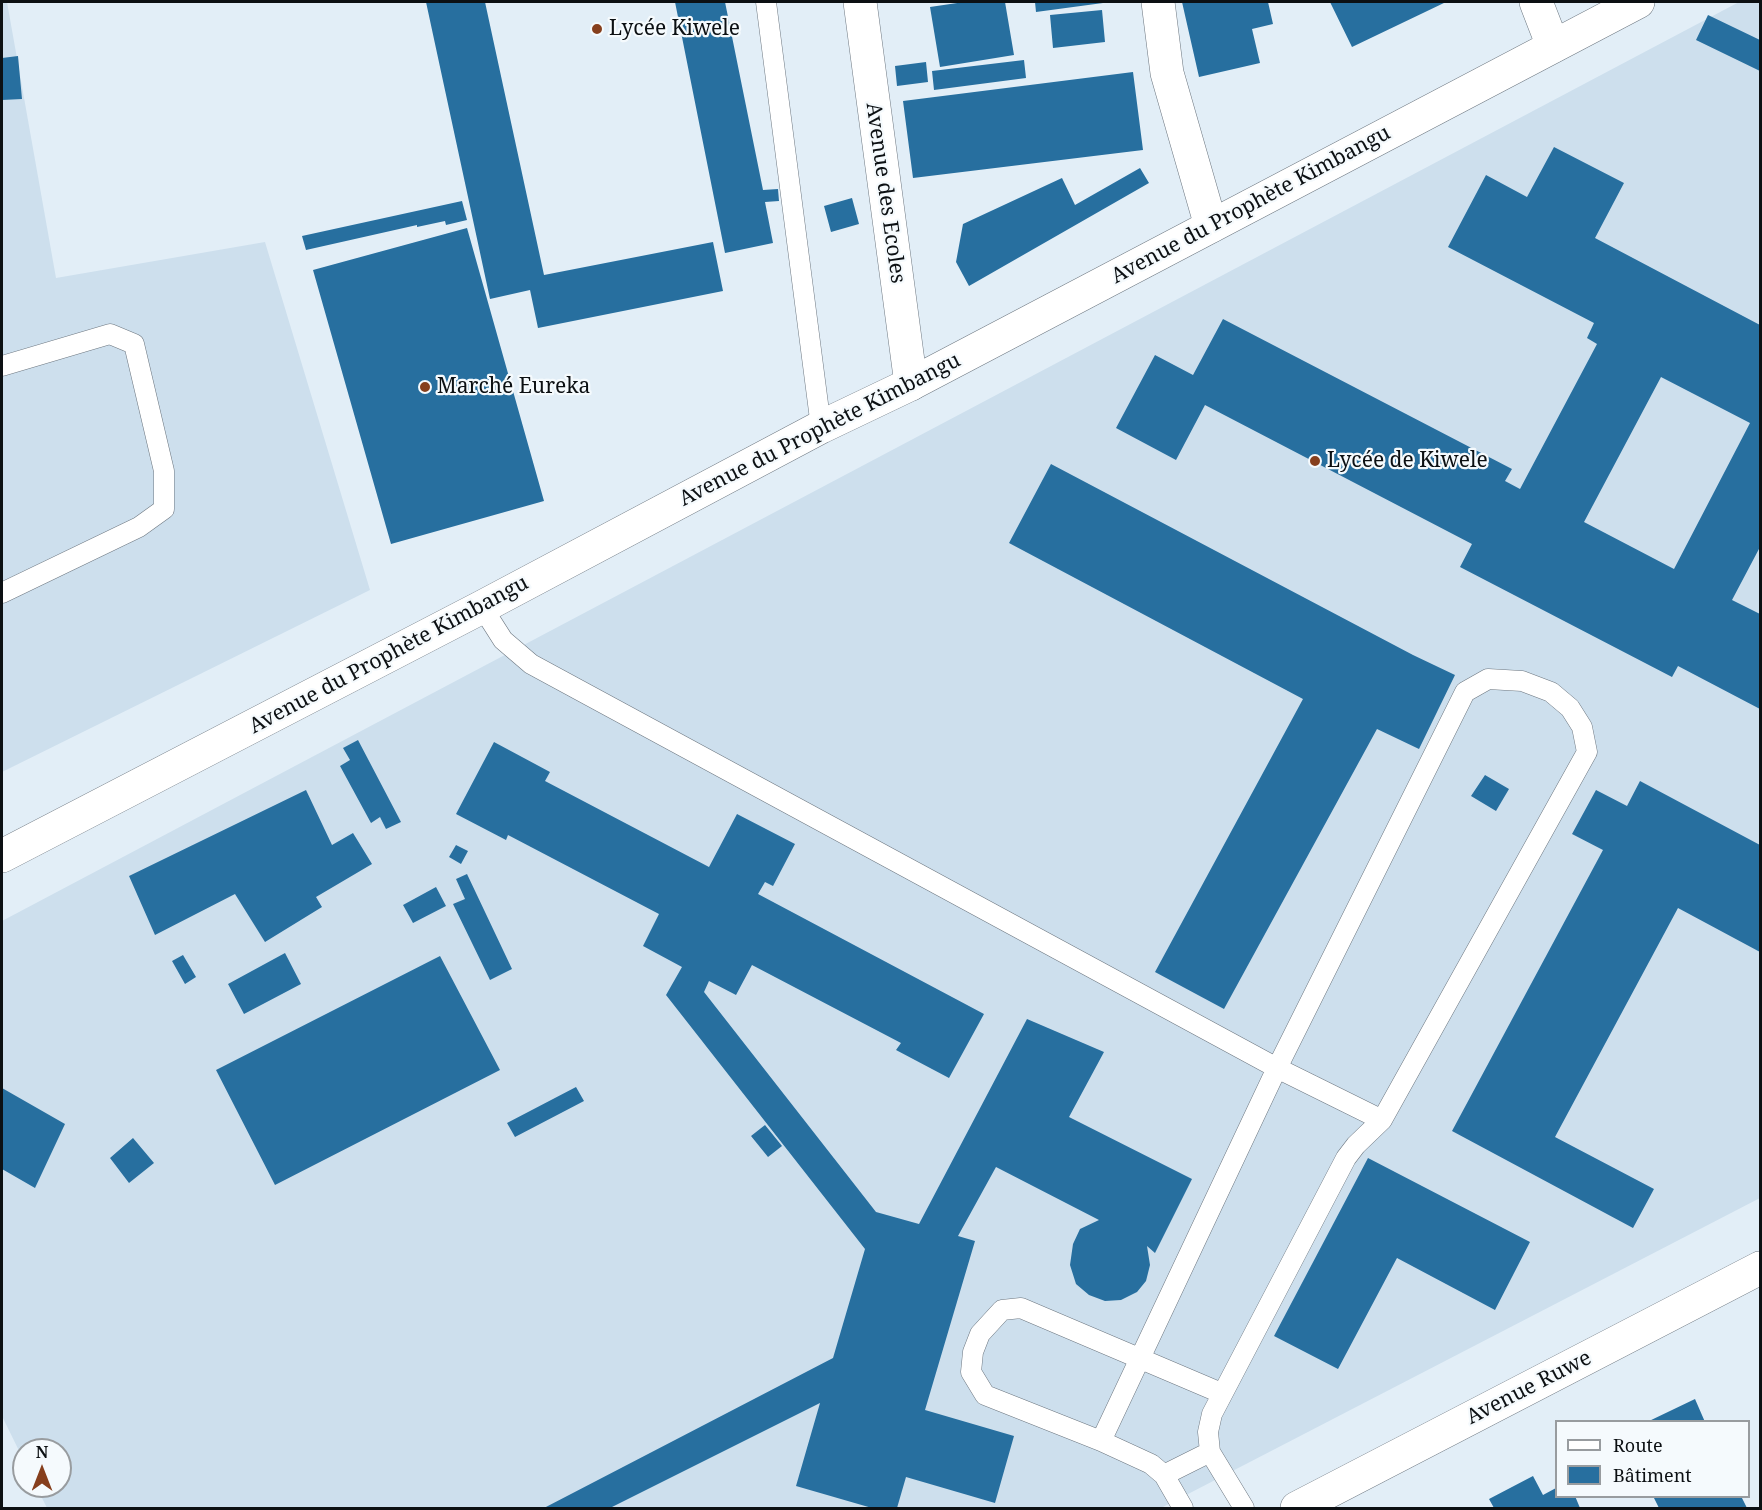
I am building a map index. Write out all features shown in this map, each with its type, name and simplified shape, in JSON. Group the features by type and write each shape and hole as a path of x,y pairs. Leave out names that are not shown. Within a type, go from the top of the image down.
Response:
{"street":[{"name":"Avenue des Ecoles","path":"860,2 910,384"},
{"path":"1158,2 1167,73 1211,226"},
{"path":"1536,2 1553,46"},
{"name":"Avenue du Prophète Kimbangu","path":"2,856 1638,2"},
{"name":"Avenue Ruwe","path":"1298,1509 1761,1268"}],"lane":[{"path":"766,2 821,427"},
{"path":"2,366 110,334 134,344 164,471 164,509 139,526 2,593"},
{"path":"482,607 503,640 531,664 1277,1068 1382,1120"},
{"path":"1101,1441 1277,1068 1465,692 1488,679 1522,681 1551,692 1570,708 1582,727 1587,752 1382,1120 1346,1158 1212,1414 1208,1432 1210,1452 1244,1509"},
{"path":"1183,1509 1164,1475 1151,1464 1101,1441 985,1395 972,1372 973,1353 980,1334 1002,1310 1022,1308 1221,1393"},
{"path":"1164,1475 1210,1452"}],"shaded area":[{"path":"2,2 7,2 56,278 265,242 370,590 2,772"},
{"name":"Lycée de Kiwele","path":"1739,2 1760,2 1760,1198 1161,1508 47,1508 42,1498 72,1498 72,1438 13,1438 2,1416 2,921"}],"building":[{"path":"426,2 485,2 544,275 713,242 723,291 538,328 530,290 490,299"},
{"path":"675,2 725,2 763,190 778,189 779,201 765,202 773,243 725,253"},
{"path":"964,2 1005,2 1014,55 940,67 930,7"},
{"path":"1035,2 1103,2 1103,3 1036,12"},
{"path":"1182,2 1268,2 1273,24 1252,29 1260,63 1199,77"},
{"path":"1330,2 1446,2 1352,47"},
{"path":"1102,10 1105,42 1053,48 1050,15"},
{"path":"1708,15 1760,40 1760,71 1696,40"},
{"path":"18,56 22,99 2,100 2,58"},
{"path":"1024,60 1026,78 934,90 932,71"},
{"path":"926,62 928,82 897,86 895,66"},
{"path":"1133,72 1143,150 913,178 903,101"},
{"path":"1554,147 1624,183 1595,238 1760,325 1760,547 1732,600 1760,614 1760,709 1678,666 1672,677 1460,567 1472,544 1205,405 1176,460 1116,428 1155,355 1193,375 1223,319 1512,469 1505,481 1520,489 1597,344 1587,338 1594,323 1448,247 1486,175 1527,197","holes":["1661,377 1750,423 1674,569 1584,522"]},
{"path":"1140,168 1149,183 969,286 956,262 963,224 1062,178 1075,205"},
{"path":"852,198 859,224 831,232 824,206"},
{"path":"462,201 467,220 446,225 445,221 417,227 417,225 306,250 302,236"},
{"path":"467,228 544,501 391,544 313,270"},
{"path":"1051,464 1455,675 1419,749 1377,729 1224,1009 1155,972 1303,699 1009,543"},
{"path":"358,740 401,822 386,829 380,817 371,823 340,766 350,760 343,748"},
{"path":"494,742 550,772 545,781 709,867 737,814 795,844 773,886 765,882 758,894 984,1014 949,1078 896,1050 901,1043 752,965 736,995 709,981 704,992 876,1212 919,1224 1027,1019 1104,1052 1069,1117 1192,1179 1155,1253 1147,1246 1150,1265 1146,1281 1137,1292 1121,1300 1105,1301 1089,1295 1076,1284 1070,1265 1073,1244 1080,1229 1099,1220 996,1167 958,1236 975,1241 925,1410 1014,1436 995,1503 906,1477 897,1508 872,1508 796,1486 820,1403 610,1508 544,1508 833,1358 865,1249 666,995 682,967 643,946 659,914 508,835 506,840 456,814"},
{"path":"1485,775 1509,789 1496,811 1471,796"},
{"path":"1640,781 1760,845 1760,952 1678,908 1555,1137 1654,1189 1633,1228 1452,1131 1603,850 1572,834 1596,790 1627,806"},
{"path":"306,790 332,845 353,833 372,864 316,897 322,907 265,942 235,894 155,935 129,876"},
{"path":"456,845 468,851 461,864 449,857"},
{"path":"467,874 512,969 490,980 453,904 465,899 456,879"},
{"path":"436,887 446,906 413,923 403,905"},
{"path":"285,953 301,984 244,1014 228,984"},
{"path":"183,955 196,977 185,984 172,961"},
{"path":"440,956 500,1070 275,1185 216,1070"},
{"path":"576,1087 584,1101 515,1137 507,1123"},
{"path":"2,1088 65,1124 35,1188 2,1169"},
{"path":"765,1125 782,1146 768,1157 751,1136"},
{"path":"133,1138 154,1163 129,1183 110,1158"},
{"path":"1368,1158 1530,1242 1495,1310 1397,1258 1338,1369 1274,1336"},
{"path":"1695,1399 1704,1420 1651,1420"},
{"path":"1533,1476 1543,1495 1555,1489 1555,1498 1576,1498 1580,1508 1494,1508 1489,1499"},
{"path":"1654,1498 1742,1498 1747,1508 1659,1508"}],"place":[{"name":"Lycée Kiwele","path":"597,29"},
{"name":"Marché Eureka","path":"425,387"},
{"name":"Lycée de Kiwele","path":"1315,461"}]}
